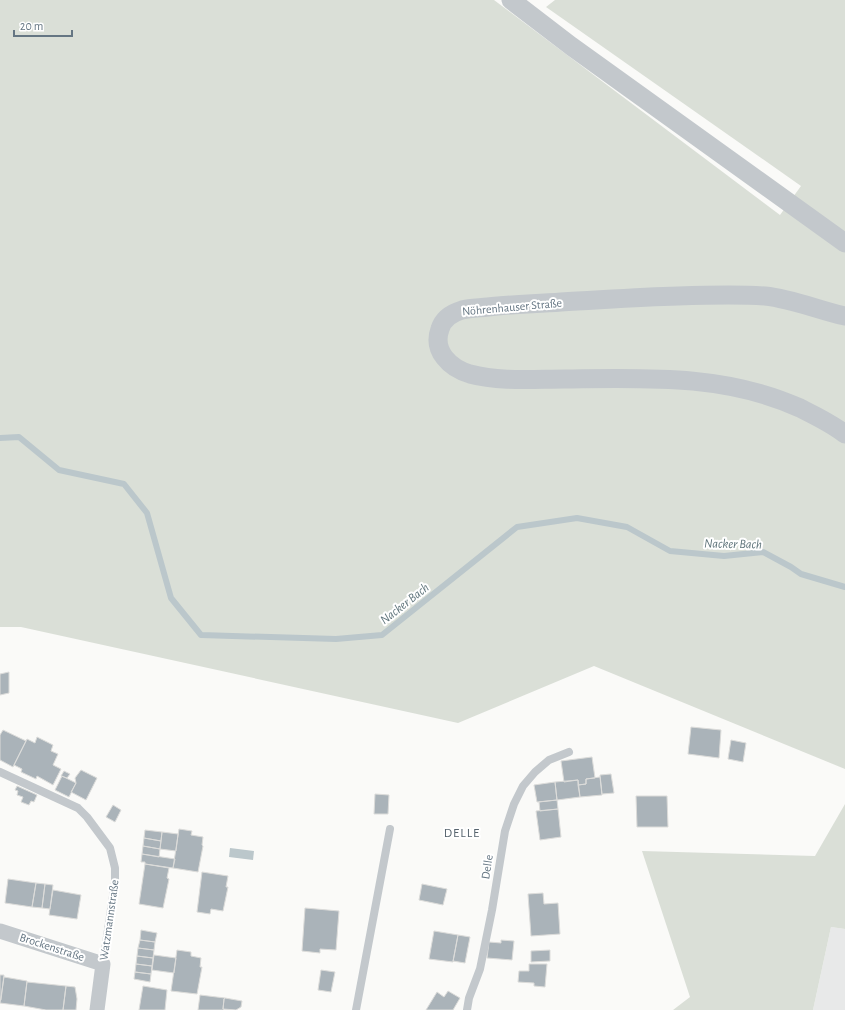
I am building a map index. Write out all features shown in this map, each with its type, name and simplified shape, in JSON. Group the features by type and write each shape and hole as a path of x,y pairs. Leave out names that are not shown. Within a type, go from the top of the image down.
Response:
{"street":[{"path":"511,0 571,46 845,243"},
{"name":"Nöhrenhauser Straße","path":"845,316 787,299 766,296 728,295 621,298 497,306 464,310 451,315 443,322 440,328 438,341 439,347 447,362 470,374 509,379 659,379 713,383 750,390 784,401 824,420 845,434"},
{"name":"Brockenstraße","path":"0,931 103,964"},
{"name":"Watzmannstraße","path":"97,1010 103,964"}],"lane":[{"name":"Delle","path":"467,1010 469,998 480,969 491,917 505,831 514,804 523,786 535,772 549,760 569,752"},
{"name":"Watzmannstraße","path":"0,772 78,808 95,826 110,848 115,868 115,882 103,964"},
{"path":"356,1010 390,829"}],"shaded area":[{"path":"0,0 494,0 780,215 801,186 546,7 555,0 845,0 845,769 594,666 458,723 21,627 0,627"},
{"path":"845,804 845,929 831,927 813,1010 673,1010 690,997 642,851 815,856"},
{"path":"230,848 254,851 253,860 229,857"},
{"path":"831,927 845,929 845,1010 813,1010"}],"building":[{"path":"9,672 9,693 0,695 0,674"},
{"path":"691,727 721,730 719,758 688,754"},
{"path":"3,730 26,741 13,767 0,760 0,735"},
{"path":"37,737 53,745 51,751 58,754 53,765 61,769 53,785 37,776 36,779 21,772 22,769 14,765 27,739 35,743"},
{"path":"731,740 746,743 743,762 728,759"},
{"path":"592,757 595,778 586,779 586,784 578,785 578,780 564,782 561,761"},
{"path":"81,770 97,778 86,800 71,792 76,783 75,778"},
{"path":"64,771 70,774 67,778 61,776"},
{"path":"611,774 614,793 602,794 600,775"},
{"path":"62,776 76,783 69,797 55,790"},
{"path":"600,777 602,795 580,797 578,785 586,784 586,779"},
{"path":"578,780 580,797 557,800 555,782"},
{"path":"555,782 557,800 537,802 534,785"},
{"path":"17,786 37,795 34,802 31,801 29,805 21,802 23,797 17,795 18,791 15,790"},
{"path":"375,794 389,795 388,814 374,814"},
{"path":"636,796 667,796 668,827 637,827"},
{"path":"557,800 558,809 540,811 539,802"},
{"path":"113,805 121,810 115,822 106,817"},
{"path":"558,809 561,837 540,840 536,811"},
{"path":"179,829 192,831 191,835 203,837 203,846 198,872 173,868"},
{"path":"145,830 162,832 161,841 144,838"},
{"path":"162,832 178,834 176,851 160,849"},
{"path":"144,838 161,841 160,849 143,846"},
{"path":"143,846 160,849 159,857 142,854"},
{"path":"142,854 175,859 173,868 145,864 145,862 141,862"},
{"path":"145,864 169,868 167,878 169,879 163,908 139,904"},
{"path":"202,872 228,876 226,887 228,887 223,911 211,909 210,914 197,912"},
{"path":"8,879 36,883 32,907 5,903"},
{"path":"36,883 45,884 42,908 32,907"},
{"path":"45,884 53,885 50,909 42,908"},
{"path":"422,884 447,889 443,905 419,900"},
{"path":"53,890 81,895 77,919 49,915"},
{"path":"543,893 544,904 558,903 560,934 531,936 528,894"},
{"path":"305,908 339,911 336,950 320,949 320,953 302,951"},
{"path":"141,930 157,933 155,942 140,940"},
{"path":"434,931 458,935 453,962 429,959"},
{"path":"458,935 470,937 465,963 453,961"},
{"path":"140,940 155,942 154,950 138,948"},
{"path":"501,940 514,941 512,960 487,958 489,942 501,943"},
{"path":"138,948 154,950 153,958 137,956"},
{"path":"177,950 191,952 191,956 201,958 200,967 202,967 197,994 171,991"},
{"path":"550,950 550,961 531,962 531,951"},
{"path":"154,955 176,958 174,973 152,970"},
{"path":"137,956 153,958 152,966 136,964"},
{"path":"136,964 152,966 151,974 135,972"},
{"path":"529,964 547,964 545,987 534,986 534,983 518,982 519,971 529,971"},
{"path":"321,970 335,972 331,992 318,990"},
{"path":"135,972 151,974 150,982 134,979"},
{"path":"0,975 4,975 1,1000 0,1000"},
{"path":"4,977 27,981 24,1006 0,1003"},
{"path":"27,982 66,986 63,1010 46,1010 24,1006"},
{"path":"66,986 75,987 77,999 76,1010 63,1010"},
{"path":"143,986 167,990 165,1010 139,1010"},
{"path":"448,991 460,998 453,1010 426,1010 437,992 444,997"},
{"path":"200,995 225,998 224,1010 198,1010"},
{"path":"225,998 242,1001 241,1007 236,1010 223,1009"}],"waterway":[{"name":"Nacker Bach","path":"0,438 19,437 59,470 124,484 147,513 171,598 201,635 336,639 382,635 517,527 577,518 627,527 670,551 724,556 763,552 801,574 845,587"}],"district":[{"name":"DELLE","path":"462,832"}]}
